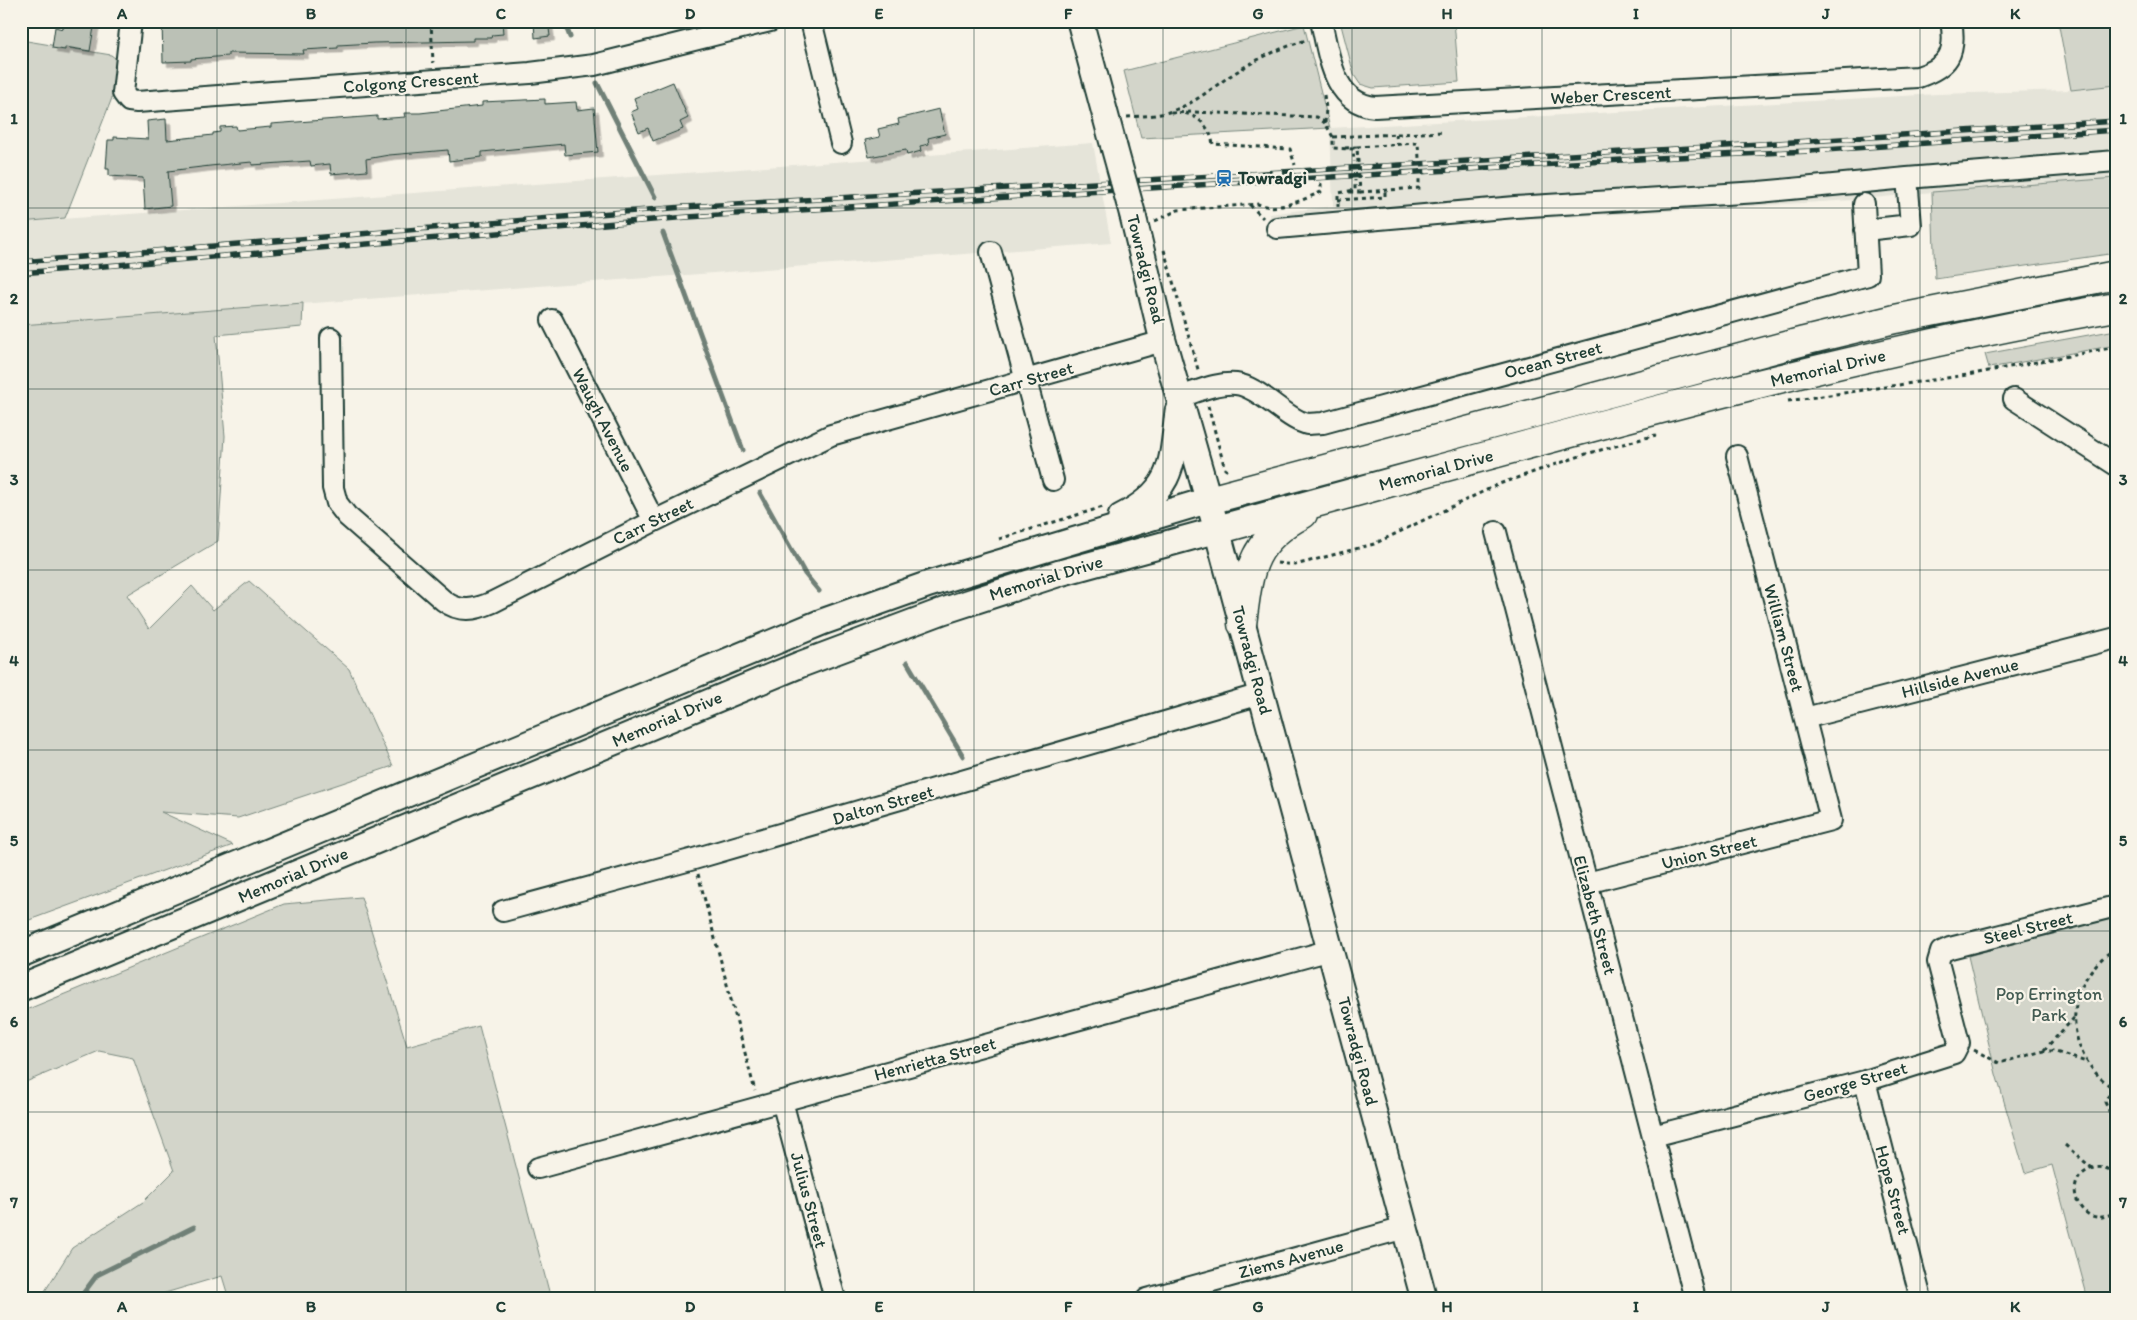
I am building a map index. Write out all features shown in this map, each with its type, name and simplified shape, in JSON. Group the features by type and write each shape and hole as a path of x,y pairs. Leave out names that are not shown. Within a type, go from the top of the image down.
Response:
{"highway":[{"name":"Memorial Drive","path":"1208,500 1804,341 1895,319 2116,274"},
{"name":"Memorial Drive","path":"1217,530 1705,397 1806,372 1985,332 2116,307"},
{"path":"1242,624 1250,573 1254,561 1267,540 1294,520 1350,493"}],"main road":[{"name":"Towradgi Road","path":"1080,21 1114,147 1141,220 1163,341 1262,694 1424,1299"},
{"path":"1070,540 1138,508 1158,491 1170,471 1179,397"},
{"name":"Memorial Drive","path":"21,954 822,622 929,584 1208,500"},
{"name":"Memorial Drive","path":"21,988 799,665 943,611 1051,576 1217,530"}],"street":[{"name":"Colgong Crescent","path":"131,21 123,93 129,101 147,102 435,81 530,73 594,65 770,21"},
{"path":"811,21 841,143"},
{"name":"Weber Crescent","path":"1322,28 1336,79 1341,89 1356,102 1375,108 1904,79 1929,73 1943,66 1950,56 1953,44 1951,21"},
{"path":"1277,228 1515,207 1759,192 2116,161"},
{"path":"1865,230 1911,225 1907,178"},
{"name":"Ocean Street","path":"1179,397 1219,385 1238,384 1255,392 1299,422 1307,424 1323,423 1868,274 1864,204"},
{"path":"991,252 1053,480"},
{"name":"Waugh Avenue","path":"552,320 654,521"},
{"name":"Carr Street","path":"331,338 334,488 337,503 347,516 451,606 468,610 484,606 831,435 1163,341"},
{"path":"2014,399 2116,465"},
{"name":"William Street","path":"1737,456 1831,820"},
{"name":"Elizabeth Street","path":"1496,532 1695,1299"},
{"name":"Hillside Avenue","path":"1805,718 2116,638"},
{"name":"Dalton Street","path":"504,912 694,859 1262,694"},
{"name":"Union Street","path":"1587,883 1831,820"},
{"name":"Steel Street","path":"1960,1043 1938,962 1941,952 1950,948 2116,906"},
{"name":"Henrietta Street","path":"538,1168 1331,950"},
{"name":"George Street","path":"1653,1136 1865,1081 1954,1053 1960,1043"},
{"name":"Hope Street","path":"1865,1081 1922,1299"},
{"name":"Julius Street","path":"782,1101 835,1299"},
{"name":"Ziems Avenue","path":"1147,1299 1405,1228"}],"path":[{"path":"431,21 435,81"},
{"path":"1164,114 1188,104 1242,69 1322,28"},
{"path":"1323,89 1326,108 1325,123"},
{"path":"1181,112 1196,117 1206,125 1213,144 1290,149 1295,165"},
{"path":"1127,126 1126,117 1181,112 1317,117 1325,123 1333,137 1333,148 1418,143 1419,158"},
{"path":"1333,137 1444,132"},
{"path":"1396,134 1397,144"},
{"path":"1357,147 1360,192"},
{"path":"1345,148 1353,149 1354,162"},
{"path":"1355,180 1355,190 1347,192 1420,188 1419,176"},
{"path":"1141,220 1178,210 1258,204 1268,208 1298,202 1321,192 1321,182"},
{"path":"1338,200 1385,197 1385,190"},
{"path":"1162,246 1166,254 1225,470 1230,472"},
{"path":"1787,401 1967,375 2116,347"},
{"path":"1271,560 1284,565 1295,565 1374,544 1499,484 1586,454 1663,433"},
{"path":"995,541 1110,506"},
{"path":"694,859 759,1108"},
{"path":"2116,948 2102,957 2084,978 2075,1005 2075,1033 2087,1063 2102,1081 2114,1089 2105,1102 2116,1126"},
{"path":"2044,1050 2075,1017"},
{"path":"1960,1043 1999,1063 2044,1050 2053,1051 2087,1063"},
{"path":"2065,1145 2093,1169"},
{"path":"2110,1170 2116,1161"},
{"path":"2116,1174 2105,1168 2093,1169 2082,1175 2078,1181 2075,1197 2078,1205 2091,1216 2107,1216 2116,1211"}],"shaded area":[{"path":"2116,85 2116,178 1854,200 1272,234 1270,214 1333,206 1330,128 1938,94 2071,90"},
{"path":"1093,143 1111,243 21,325 21,222"}],"green space":[{"path":"1340,21 1454,21 1459,82 1373,88 1360,84 1354,75"},
{"path":"2058,21 2116,21 2116,85 2071,90"},
{"path":"1304,25 1330,128 1141,138 1124,71"},
{"path":"21,40 111,55 119,61 112,98 65,218 21,222"},
{"path":"2116,178 2116,253 1935,279 1932,192"},
{"path":"303,303 302,327 216,335 225,436 218,541 127,595 149,629 192,586 213,610 249,581 349,669 393,766 238,818 161,812 233,845 21,923 21,325"},
{"path":"2116,330 2116,345 1989,368 1985,354"},
{"path":"361,897 407,1046 479,1026 551,1299 229,1299 222,1276 145,1299 40,1299 72,1248 143,1202 174,1171 133,1058 99,1051 21,1084 21,1012 284,904"},
{"name":"Pop Errington Park","path":"2116,915 2116,1299 2088,1299 2052,1165 2025,1173 1996,1074 1968,956"}],"building":[{"path":"68,21 95,21 90,51 65,47 65,50 52,48 55,27 63,29 64,26 67,26"},
{"path":"162,21 502,21 503,34 492,35 491,38 473,38 473,41 338,45 338,48 303,50 304,54 228,53 228,56 191,59 191,61 163,62"},
{"path":"534,21 548,21 550,36 535,38"},
{"path":"673,82 688,118 680,122 683,129 653,141 648,128 639,132 631,112 638,109 634,98"},
{"path":"545,99 545,104 576,102 577,110 594,108 598,152 565,155 564,144 482,152 482,157 449,161 448,150 366,159 367,171 331,174 330,164 311,166 310,161 252,165 252,162 168,171 171,206 145,209 143,178 109,176 109,169 106,169 108,140 114,140 114,137 148,139 147,121 166,119 167,140 213,135 213,133 220,132 220,127 236,126 237,130 271,127 271,124 377,116 377,119 405,117 404,113 482,106 482,102"},
{"path":"939,109 945,134 928,138 929,144 920,146 921,151 907,155 906,150 869,157 865,140 880,137 878,129 899,124 898,119"}],"waterway":[{"path":"564,21 570,37"},
{"path":"597,83 655,197"},
{"path":"663,233 743,450"},
{"path":"760,493 805,574 819,591"},
{"path":"907,662 963,756"},
{"path":"79,1299 97,1275 194,1227"}],"railway":[{"path":"21,262 684,207 1810,141 2116,121"},
{"path":"21,273 688,217 1656,158 1810,151 2116,130"}],"place":[{"name":"Towradgi","path":"1224,178"}]}
